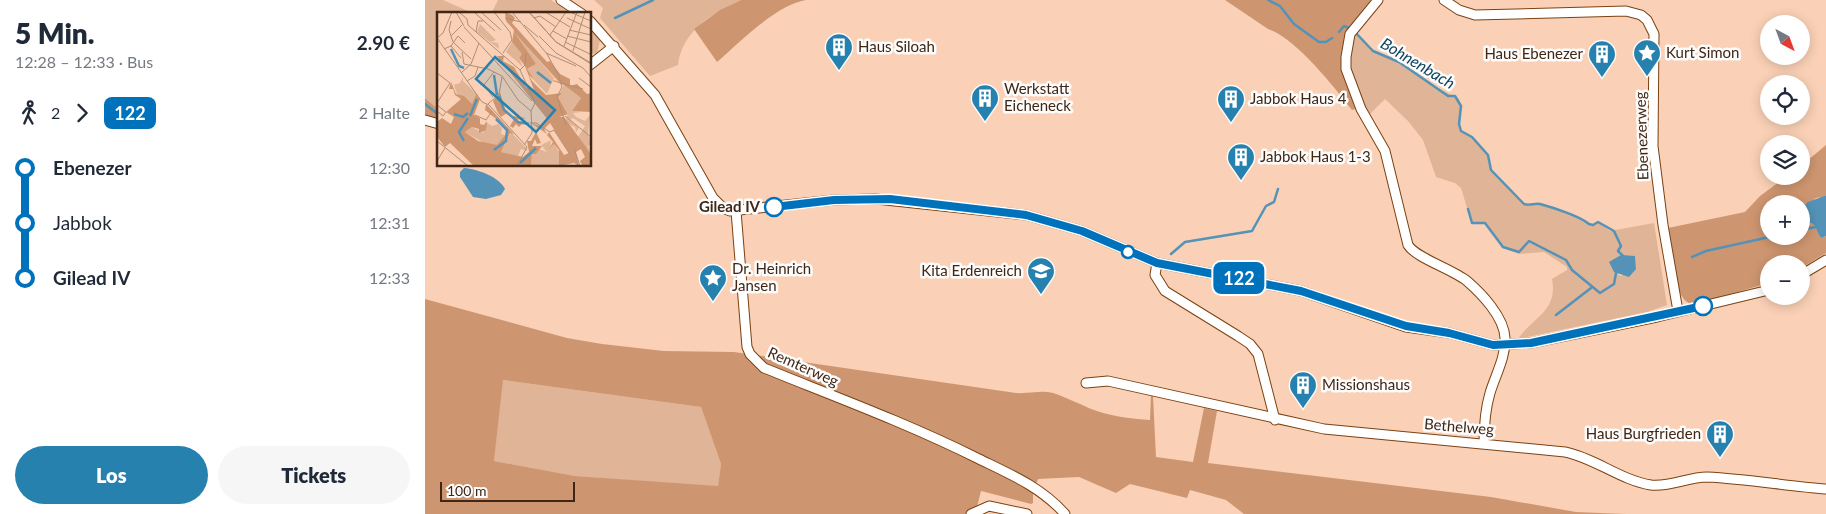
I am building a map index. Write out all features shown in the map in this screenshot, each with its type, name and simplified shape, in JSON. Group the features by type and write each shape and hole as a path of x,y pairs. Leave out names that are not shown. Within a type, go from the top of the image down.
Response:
{"street":[{"path":"561,0 579,12"},
{"path":"1378,0 1350,34 1346,69 1361,109 1385,151 1405,237 1410,249 1456,272 1481,295 1494,312 1503,330 1505,345 1488,402 1484,443"},
{"name":"Ebenezerweg","path":"1443,0 1459,10 1475,15 1626,11 1637,12 1647,20 1655,39 1653,146 1663,225 1678,311"},
{"path":"591,22 614,46 660,104 713,198 723,208 736,210 834,200 876,199 1026,215 1082,231 1157,263 1301,291 1406,326 1505,345 1540,341 1760,292"},
{"path":"591,64 614,46"},
{"name":"Remterweg","path":"736,210 747,347 756,361 764,368 958,448 1033,486 1060,512"},
{"path":"1810,270 1826,260"},
{"path":"1157,263 1155,275 1165,291 1238,336 1254,349 1262,366 1275,420"},
{"name":"Bethelweg","path":"1086,383 1108,381 1275,420 1324,429 1484,443 1575,454 1638,482 1650,484 1671,485 1705,477 1826,489"},
{"path":"971,514 989,506 1027,514"}],"shaded area":[{"path":"425,0 443,0 470,12 437,12 437,108 425,98"},
{"path":"498,0 551,0 569,12 492,12"},
{"path":"594,0 741,0 709,17 692,33 685,42 678,65 650,76 600,18 603,8"},
{"path":"741,0 806,0 783,9 759,25 717,62 694,29 720,10"},
{"path":"1225,0 1375,0 1350,28 1346,80 1355,109 1352,110 1302,52 1279,34 1268,29"},
{"path":"591,29 600,40 597,54 591,53"},
{"path":"1354,32 1373,51 1399,62 1429,83 1459,99 1461,106 1459,124 1461,131 1472,137 1488,155 1491,170 1524,204 1540,204 1551,207 1589,224 1593,225 1598,222 1610,231 1654,223 1667,305 1647,312 1518,339 1548,306 1553,290 1552,279 1567,270 1567,267 1544,252 1519,254 1503,248 1485,223 1472,224 1461,188 1455,183 1436,177 1423,140 1408,121 1385,99 1368,116 1348,65","holes":["1635,256 1636,269 1621,276 1614,272"]},
{"path":"425,98 437,108 437,120 425,116"},
{"path":"1826,145 1826,196 1816,198 1810,202 1810,195 1761,195 1775,185 1810,185 1810,158"},
{"path":"1760,196 1760,245 1810,245 1811,223 1815,226 1821,238 1826,236 1826,253 1810,263 1810,255 1760,255 1760,286 1721,297 1689,303 1679,291 1676,281 1668,228 1745,212"},
{"path":"425,299 567,338 602,344 664,351 734,352 1016,393 1048,392 1100,412 1131,418 1150,420 1151,395 1153,396 1156,457 1193,462 1204,408 1217,411 1208,463 1491,497 1576,512 1626,514 1244,514 1226,500 1190,490 1187,498 1130,484 1116,493 1079,477 1038,479 1033,492 1033,503 1031,504 981,491 977,507 965,514 425,514","holes":["503,380 701,407 721,464 718,486 575,476 494,461"]},
{"path":"502,380 701,407 721,464 718,487 575,476 494,461"}],"water":[{"path":"464,168 487,174 498,181 505,189 501,195 486,199 473,197 460,177 460,172"},
{"path":"1826,196 1826,236 1821,238 1815,226 1810,223 1810,201"},
{"path":"1621,255 1635,256 1636,269 1629,277 1614,272 1609,262"}],"waterway":[{"name":"Bohnenbach","path":"615,18 653,0"},
{"name":"Bohnenbach","path":"1268,0 1280,6 1294,24 1319,42 1326,42 1332,38"},
{"name":"Bohnenbach","path":"1339,32 1344,26 1349,28"},
{"name":"Bohnenbach","path":"1355,32 1373,51 1399,62 1448,96 1455,96 1461,106 1459,124 1461,131 1472,137 1488,155 1491,170 1524,204 1545,205 1593,225 1598,222 1614,231 1621,246 1618,251 1623,256"},
{"name":"Bohnenbach","path":"425,104 437,113"},
{"name":"Bohnenbach","path":"1171,254 1185,242 1252,231 1266,206 1274,202 1278,189"},
{"name":"Bohnenbach","path":"1468,209 1472,223 1485,223 1503,247 1519,252 1529,241 1566,260 1572,270 1600,293 1614,284 1616,273 1619,271"},
{"name":"Bohnenbach","path":"1810,228 1826,225"},
{"name":"Bohnenbach","path":"1692,257 1706,251 1760,239"},
{"path":"1556,315 1591,288"}],"bus line":[{"name":"122","path":"774,207 834,200 890,199 1026,215 1082,231 1144,259 1174,268 1231,276 1301,291 1406,326 1449,333 1493,345 1531,343 1703,306"}],"place":[{"name":"Haus Siloah","path":"839,71"},
{"name":"Kurt Simon","path":"1647,77"},
{"name":"Haus Ebenezer","path":"1602,78"},
{"name":"Werkstatt Eicheneck","path":"985,122"},
{"name":"Jabbok Haus 4","path":"1231,123"},
{"name":"Jabbok Haus 1-3","path":"1241,181"},
{"name":"Gilead IV","path":"774,207"},
{"name":"Kita Erdenreich","path":"1041,295"},
{"name":"Dr. Heinrich Jansen","path":"713,302"},
{"name":"Missionshaus","path":"1303,409"},
{"name":"Haus Burgfrieden","path":"1720,458"}]}
